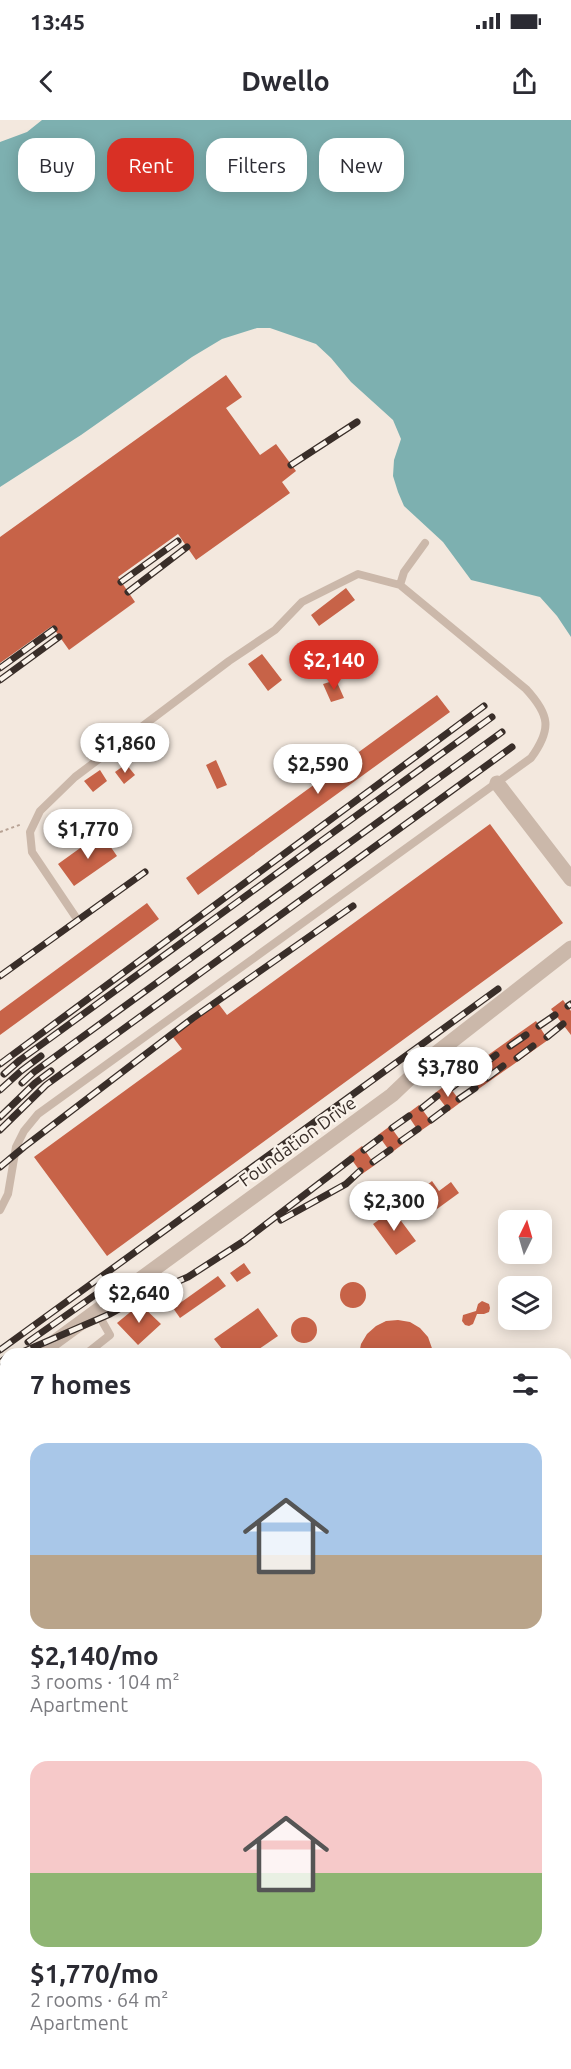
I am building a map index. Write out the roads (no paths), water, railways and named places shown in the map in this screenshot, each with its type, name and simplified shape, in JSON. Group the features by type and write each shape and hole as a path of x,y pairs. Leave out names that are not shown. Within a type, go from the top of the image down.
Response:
{"street":[{"path":"497,783 571,879"},
{"name":"Foundation Drive","path":"46,1348 392,1095 434,1055 571,948"}],"lane":[{"path":"400,585 404,572 425,543"},
{"path":"0,1210 8,1194 16,1147 24,1131 38,1114 531,758 541,744 545,731 545,717 540,704 526,689 400,585 358,574 302,602 276,630 229,661 75,777 40,811 30,832 32,852 75,916"},
{"path":"94,1348 110,1335 97,1312"}],"water":[{"path":"42,120 571,120 571,637 540,597 471,580 443,542 404,506 393,476 394,460 401,439 393,420 351,382 316,344 270,328 257,328 222,339 0,487 0,142 27,132"}],"railway":[{"path":"291,465 357,422"},
{"path":"121,582 178,541"},
{"path":"128,592 187,547"},
{"path":"0,668 54,629"},
{"path":"0,680 59,637"},
{"path":"0,1064 484,706"},
{"path":"4,1074 20,1060 492,717"},
{"path":"22,1083 502,732"},
{"path":"0,1130 46,1085 512,747"},
{"path":"0,976 145,872"},
{"path":"0,1167 193,1018 353,906"},
{"path":"3,1348 498,989"},
{"path":"539,1026 555,1015"},
{"path":"547,1037 563,1024"},
{"path":"510,1046 526,1035"},
{"path":"517,1058 533,1046"},
{"path":"480,1067 496,1055"},
{"path":"0,1090 41,1056"},
{"path":"487,1078 503,1066"},
{"path":"0,1117 35,1083 51,1071"},
{"path":"451,1088 467,1076"},
{"path":"459,1099 475,1088"},
{"path":"422,1108 437,1096"},
{"path":"431,1120 447,1108"},
{"path":"392,1128 409,1116"},
{"path":"401,1141 418,1129"},
{"path":"364,1150 380,1138"},
{"path":"373,1162 390,1150"},
{"path":"32,1348 188,1277 244,1241 351,1159"},
{"path":"281,1220 346,1184 360,1171"},
{"path":"28,1342 115,1281"}]}
